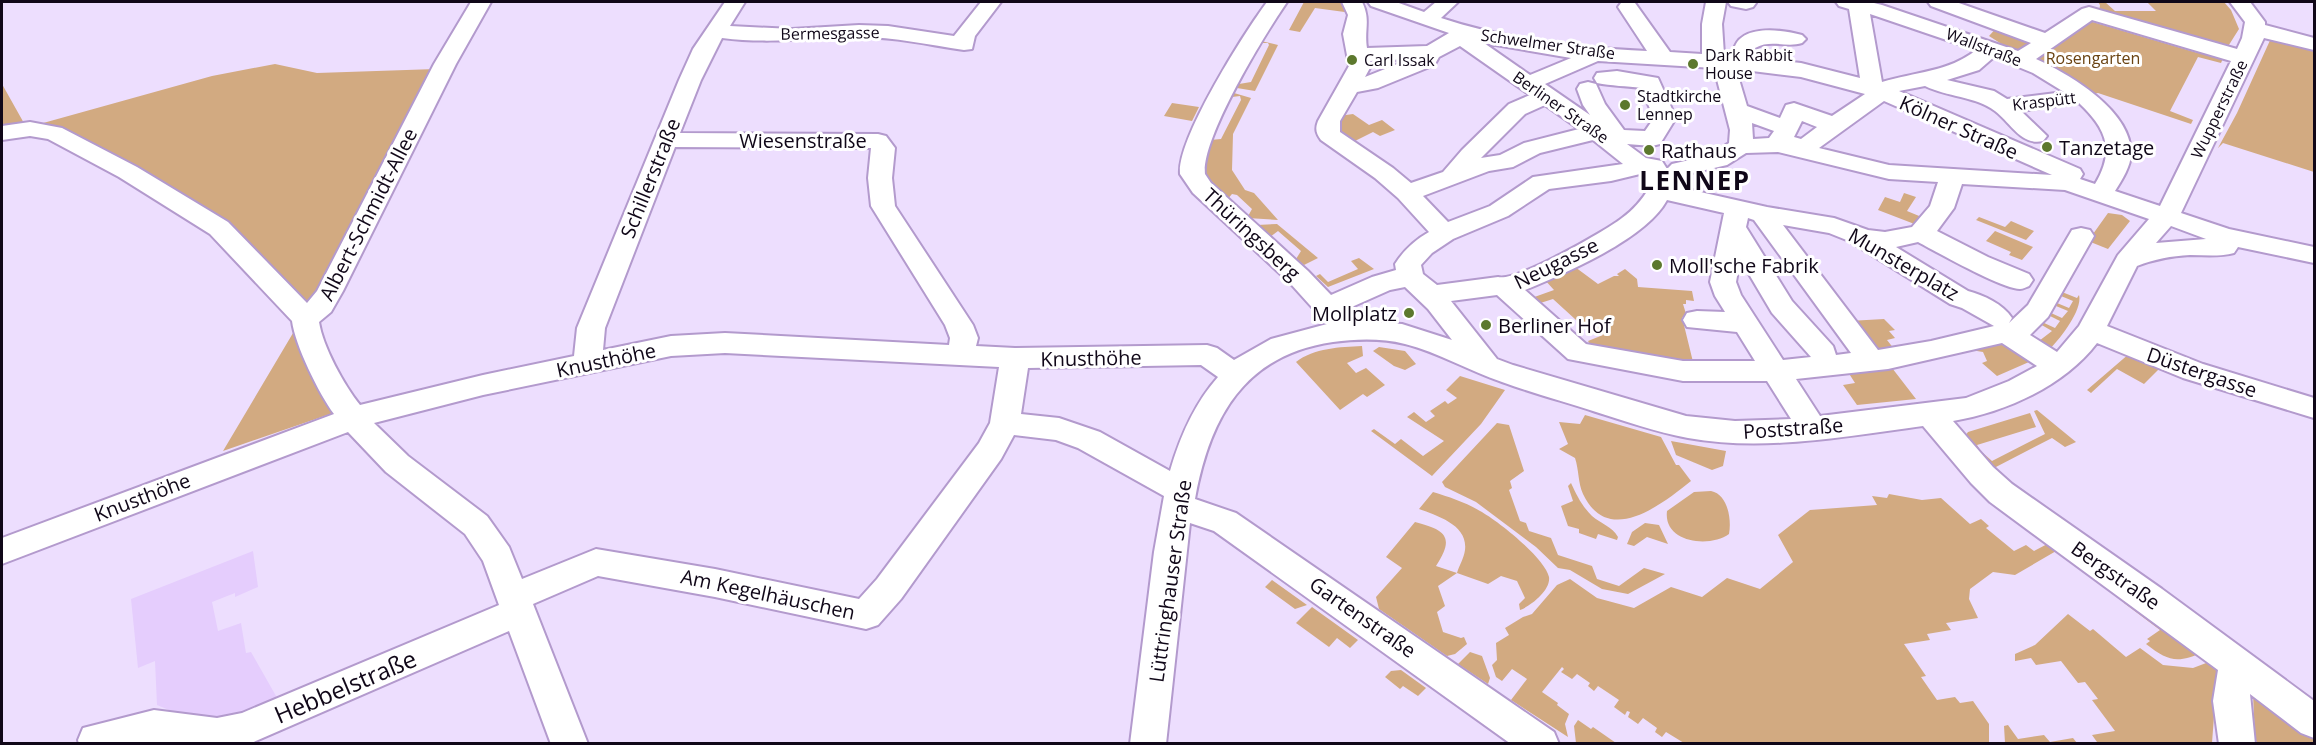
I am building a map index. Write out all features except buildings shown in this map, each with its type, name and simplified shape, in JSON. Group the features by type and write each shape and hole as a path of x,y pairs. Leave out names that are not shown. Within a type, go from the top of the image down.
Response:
{"street":[{"name":"Albert-Schmidt-Allee","path":"481,2 445,64 342,270 321,306 305,320 315,351 342,403 354,419 397,464 476,525 497,555 570,744"},
{"name":"Schillerstraße","path":"587,364 591,328 690,80 716,29 735,2"},
{"name":"Bermesgasse","path":"716,29 724,32 792,35 859,31 888,32 964,44 965,35 991,2"},
{"name":"Thüringsberg","path":"1277,2 1256,32 1205,130 1192,165 1192,172 1202,188 1262,242 1347,329"},
{"path":"1352,2 1358,15 1353,34 1360,66 1329,121 1327,128 1329,135 1384,173 1407,193 1443,233"},
{"name":"Schwelmer Straße","path":"1378,2 1445,28 1593,54 1655,69 1727,62"},
{"path":"1350,86 1370,83 1427,59 1445,28 1448,2"},
{"path":"1410,277 1408,264 1423,247 1443,233 1499,211 1542,182 1611,174 1641,166 1680,170 1719,160 1740,129 1727,62 1712,24 1716,2"},
{"path":"1938,2 2047,41"},
{"path":"1477,160 1510,159 1532,148 1606,136 1652,139 1665,118 1655,69 1626,3"},
{"path":"1852,3 1878,90"},
{"name":"Wallstraße","path":"1852,3 1918,22 2020,60 2050,73 2084,96 2101,113 2113,132 2119,150 2118,166 2105,187"},
{"path":"2252,11 2314,44"},
{"name":"Wupperstraße","path":"2165,217 2244,58 2252,11"},
{"path":"2020,60 2089,13 2244,58"},
{"name":"Berliner Straße","path":"1445,28 1606,136 1641,166 1659,174 1663,184 1662,191"},
{"path":"1727,62 1754,38 1768,35 1795,39"},
{"path":"1802,70 1787,128 1779,140 1804,148 1878,90 1928,79 1971,65 1991,49"},
{"path":"1359,55 1400,52 1431,53"},
{"path":"1407,193 1452,177 1477,160 1496,127 1522,106 1538,89 1593,54"},
{"name":"Kölner Straße","path":"1727,62 1802,70 1878,90 2036,144 2105,187 2224,247 2254,251 2272,249"},
{"path":"1606,136 1594,105 1596,83 1625,77 1638,82 1655,69"},
{"name":"Kraspütt","path":"1928,79 1946,87 1986,96 2003,106 2036,144"},
{"name":"Kraspütt","path":"2003,106 2084,96"},
{"path":"1740,129 1834,126"},
{"path":"1740,129 1787,128"},
{"name":"Kölner Straße","path":"1787,128 1870,169 2068,183 2165,217 2272,249 2314,255"},
{"path":"2,133 30,129 54,134 129,172 206,218 219,228 305,320"},
{"name":"Wiesenstraße","path":"666,140 878,141 883,148 880,177 883,206 959,325 964,338 960,356"},
{"path":"1510,159 1542,182"},
{"name":"Neugasse","path":"1431,295 1498,286 1506,288 1564,264 1640,218 1680,170"},
{"path":"1858,235 1880,242 1921,233 1942,208 1952,176"},
{"name":"Munsterplatz","path":"1662,191 1736,218 1767,214 1834,226 1858,235 1959,298 1971,301 1984,282 2027,283"},
{"path":"1767,214 1767,222 1830,303 1870,361"},
{"name":"Poststraße","path":"1347,329 1381,330 1415,337 1487,367 1637,414 1695,429 1743,433 1812,428 1930,414 1968,408 1993,399 2031,382 2058,366 2083,343 2127,261 2139,244 2165,217"},
{"path":"1736,218 1723,282 1728,296 1812,428"},
{"path":"1736,218 1778,301 1823,353"},
{"path":"1506,288 1578,352 1683,370 1776,371 1870,361 1931,351 2003,326 2018,330 2038,312 2027,283 1979,263 1921,233"},
{"path":"2027,283 2066,258 2081,236"},
{"path":"2127,261 2150,250 2224,247"},
{"path":"1328,307 1392,280 1410,277 1419,282 1431,295 1487,367"},
{"path":"1971,301 2058,366"},
{"path":"1697,320 1744,323"},
{"name":"Lüttringhauser Straße","path":"1148,744 1178,500 1193,449 1207,417 1221,392 1251,361 1300,339 1347,329"},
{"name":"Düstergasse","path":"2091,330 2193,371 2314,408"},
{"name":"Knusthöhe","path":"2,551 354,419 424,397 663,348 709,343 1015,358 1207,356 1235,375"},
{"path":"1005,423 1015,358"},
{"name":"Bergstraße","path":"1930,414 1982,475 2001,493 2314,722"},
{"name":"Am Kegelhäuschen","path":"515,605 596,562 715,583 866,615 889,589 990,452 1005,423"},
{"name":"Gartenstraße","path":"1005,423 1059,429 1089,440 1178,500 1225,522 1541,744"},
{"name":"Hebbelstraße","path":"96,740 154,726 217,734 244,729 515,605"},
{"path":"2237,664 2231,701 2237,744"}],"shaded area":[{"path":"253,551 258,587 235,597 235,593 212,602 218,631 241,623 246,653 251,652 280,703 243,718 198,722 157,705 155,661 138,668 131,599"}],"green space":[{"path":"1304,2 1344,2 1352,13 1315,8 1300,32 1289,30"},
{"path":"2098,2 2105,2 2115,11 2156,11 2147,2 2224,2 2231,10 2239,29 2227,48 2099,12"},
{"name":"Rosengarten","path":"2086,20 2198,53 2201,47 2225,54 2221,63 2198,57 2170,111 2193,120 2191,124 2098,93 2088,95 2027,61"},
{"path":"1999,25 2040,40 2019,51 2011,48 2006,51 1995,49 2000,43 1989,36"},
{"path":"2272,36 2300,47 2300,43 2314,47 2314,172 2223,143 2218,148 2237,113"},
{"path":"1261,41 1278,45 1255,91 1237,88 1239,84 1251,82 1269,45 1260,43"},
{"path":"275,64 317,73 436,69 316,292 292,319 188,214 36,125 212,76"},
{"path":"2,84 25,125 2,129"},
{"path":"1234,93 1251,98 1233,134 1232,170 1245,190 1254,193 1278,220 1247,218 1252,209 1237,195 1232,194 1226,201 1206,180 1204,160 1210,140 1221,139 1241,100 1240,96 1232,97"},
{"path":"1172,103 1199,107 1192,121 1164,116"},
{"path":"1353,114 1369,125 1382,120 1395,130 1380,136 1373,132 1349,144 1334,127 1339,116"},
{"path":"1904,193 1916,197 1907,211 1924,218 1917,225 1878,210 1885,197 1900,202"},
{"path":"2108,213 2122,215 2130,221 2108,249 2088,241"},
{"path":"1979,217 2005,227 2011,221 2034,231 2026,240 1976,220"},
{"path":"1277,224 1318,258 1304,265 1296,259 1301,251 1278,231 1270,237 1257,225"},
{"path":"1995,231 2033,247 2022,260 2009,255 2011,252 1986,241"},
{"path":"1359,258 1374,269 1328,287 1316,276 1320,274 1328,282 1358,269 1351,261"},
{"path":"1575,267 1598,284 1619,276 1617,274 1625,269 1637,279 1638,287 1692,291 1694,301 1686,300 1686,304 1683,304 1687,317 1682,317 1694,366 1581,348 1590,344 1588,341 1603,335 1595,327 1587,330 1553,299 1534,305 1526,300 1554,290 1544,279 1565,275 1562,271"},
{"path":"2062,292 2077,298 2079,295 2079,301 2074,316 2048,351 2039,341 2052,331 2040,324 2042,322 2055,328 2060,321 2048,315 2051,313 2062,318 2068,311 2056,306 2057,303 2069,308 2073,301 2061,296"},
{"path":"1884,319 1895,330 1889,331 1895,338 1887,340 1898,354 1876,357 1849,321"},
{"path":"296,328 339,411 223,451"},
{"path":"2000,341 2029,362 1997,376 1982,363 1987,361 1983,352 1971,350"},
{"path":"1362,346 1363,356 1347,363 1356,373 1366,368 1385,385 1367,397 1363,394 1340,410 1296,362 1319,351"},
{"path":"1379,347 1405,351 1416,364 1405,370 1394,366 1373,351"},
{"path":"2130,353 2169,369 2166,372 2160,368 2144,384 2117,369 2091,393 2087,390"},
{"path":"1889,364 1916,399 1857,405 1843,385 1855,383 1848,372"},
{"path":"1460,376 1505,390 1481,424 1432,476 1371,431 1374,429 1395,444 1401,439 1423,456 1444,441 1407,417 1414,412 1426,422 1435,416 1430,411 1445,401 1448,404 1457,398 1446,390"},
{"path":"2037,410 2076,442 2065,447 2052,438 1994,468 1980,455 1983,453 1992,461 2045,434 2034,411"},
{"path":"2030,413 2036,427 1977,445 1980,450 1977,451 1965,436 1968,432"},
{"path":"1585,415 1661,437 1676,465 1679,465 1691,481 1650,510 1620,520 1606,518 1594,510 1583,494 1575,458 1559,449 1568,444 1559,422 1580,424"},
{"path":"1497,423 1509,425 1524,471 1510,481 1512,488 1509,490 1520,521 1526,523 1529,531 1551,538 1558,555 1592,566 1597,579 1619,586 1644,568 1665,574 1628,594 1602,589 1570,570 1558,568 1536,547 1476,502 1445,487 1442,482"},
{"path":"1671,441 1726,451 1723,466 1712,470 1676,455"},
{"path":"1571,483 1585,508 1592,516 1613,530 1618,537 1617,540 1598,534 1596,539 1579,533 1579,529 1568,526 1561,506 1573,501 1568,486"},
{"path":"1711,491 1725,502 1730,521 1729,534 1711,541 1700,541 1689,540 1672,530 1668,522 1667,511 1694,492"},
{"path":"1433,492 1463,502 1480,511 1530,550 1546,569 1549,577 1544,592 1520,610 1519,604 1525,598 1517,581 1501,576 1488,584 1457,573 1465,550 1462,534 1450,523 1419,509"},
{"path":"1889,494 1922,500 1941,498 1970,524 1981,519 1989,526 1986,528 2014,551 2026,545 2034,551 2053,541 2063,547 2015,575 1993,572 1970,589 1969,599 1978,618 1946,623 1951,630 1927,634 1930,640 1904,644 1926,676 1921,677 1937,700 1955,697 1960,703 1973,701 1989,724 1989,743 1684,743 1666,732 1662,737 1655,732 1657,728 1643,718 1638,724 1628,717 1630,712 1627,711 1625,715 1614,707 1619,700 1598,686 1594,691 1588,686 1590,683 1577,674 1572,679 1561,672 1564,669 1562,667 1542,692 1569,714 1565,724 1568,737 1511,700 1527,679 1512,669 1502,681 1496,677 1492,665 1497,660 1496,643 1509,635 1505,628 1532,614 1557,585 1570,579 1597,598 1634,608 1671,587 1702,597 1727,578 1760,589 1793,562 1778,535 1810,510 1877,505 1872,496 1887,498"},
{"path":"1415,522 1434,528 1444,536 1445,548 1436,566 1457,573 1438,586 1445,606 1437,612 1443,632 1464,637 1467,644 1455,654 1447,656 1379,609 1376,597 1402,568 1386,557"},
{"path":"1645,523 1659,525 1668,544 1647,537 1634,546 1627,544 1632,532"},
{"path":"1272,580 1307,605 1295,609 1265,587"},
{"path":"2130,602 2203,652 2186,658 2173,659 2154,650 2146,644 2150,641 2147,639 2160,630 2124,603"},
{"path":"1312,607 1358,640 1350,648 1337,638 1329,647 1296,623"},
{"path":"2068,614 2090,631 2093,629 2126,657 2140,648 2163,665 2193,668 2214,660 2218,663 2212,743 2091,743 2097,742 2092,735 2115,731 2092,700 2098,699 2085,682 2078,683 2061,661 2036,665 2031,658 2015,661 2015,654 2035,645"},
{"path":"1470,652 1482,656 1490,678 1488,684 1458,664"},
{"path":"1401,670 1426,688 1418,696 1403,686 1400,689 1385,677 1391,671"},
{"path":"2253,694 2260,694 2314,736 2314,743 2258,743 2255,740"},
{"path":"1578,720 1616,743 1576,743 1574,726"},
{"path":"2008,725 2018,739 2044,735 2050,742 2073,738 2077,743 2005,743 2004,726"}],"place":[{"name":"Carl Issak","path":"1352,60"},
{"name":"Dark Rabbit House","path":"1693,64"},
{"name":"Stadtkirche Lennep","path":"1625,105"},
{"name":"Tanzetage","path":"2047,147"},
{"name":"Rathaus","path":"1649,150"},
{"name":"Moll'sche Fabrik","path":"1657,265"},
{"name":"Mollplatz","path":"1409,313"},
{"name":"Berliner Hof","path":"1486,325"}],"district":[{"name":"LENNEP","path":"1695,180"}]}
